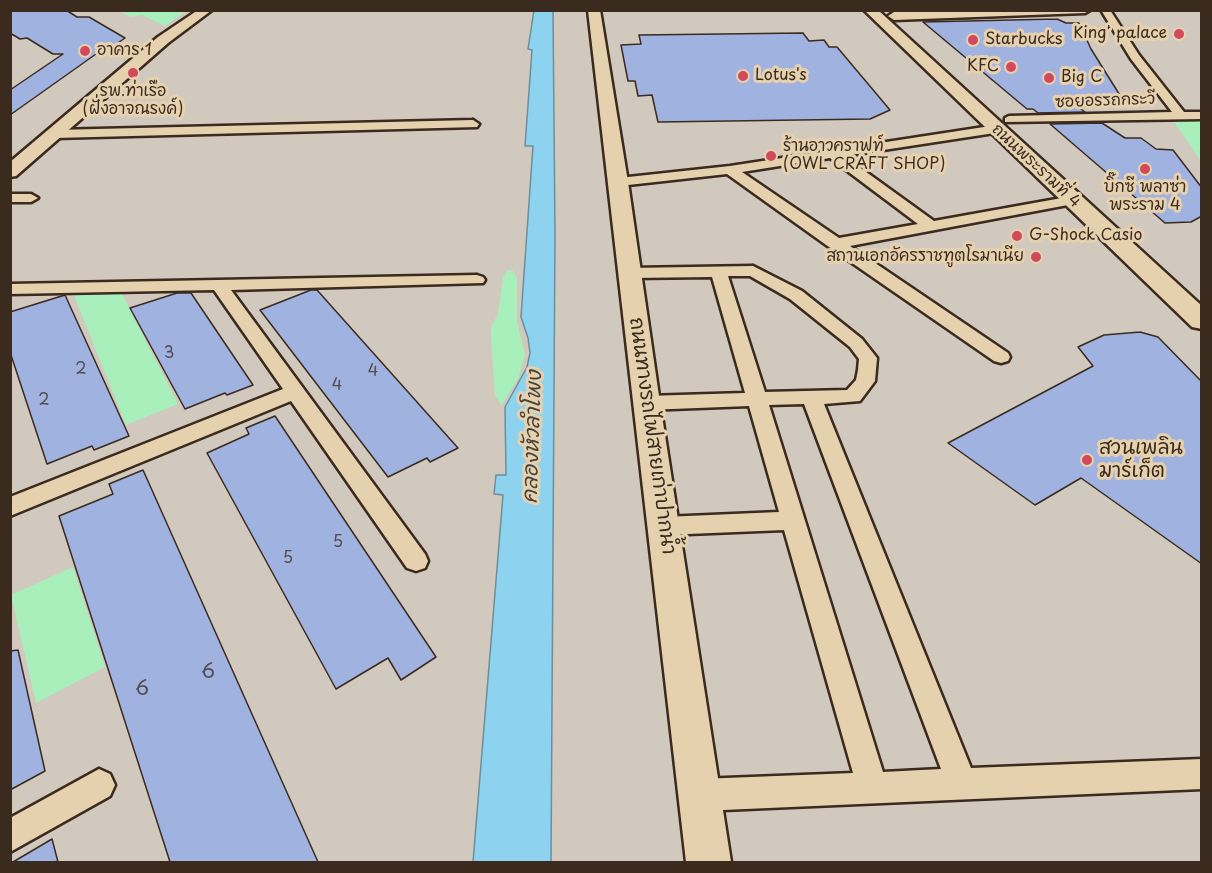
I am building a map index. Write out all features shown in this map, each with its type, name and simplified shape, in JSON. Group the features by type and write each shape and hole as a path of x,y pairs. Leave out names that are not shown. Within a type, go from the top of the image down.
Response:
{"main road":[{"name":"ถนนพระรามที่ 4","path":"870,10 998,123 1202,293"},
{"name":"ถนนพระรามที่ 4","path":"891,13 1073,200 1202,321"}],"street":[{"path":"10,164 194,10"},
{"path":"10,172 164,40 207,10"},
{"name":"ถนนทางรถไฟสายเก่าปากน้ำ","path":"594,10 709,862"},
{"path":"891,13 1085,10"},
{"path":"1105,10 1136,57 1180,115"},
{"name":"ซอยอรรถกระวี","path":"619,182 730,170 832,154 998,123 1202,114"},
{"path":"54,134 473,124"},
{"path":"832,154 932,226"},
{"path":"730,170 1000,357"},
{"path":"10,198 31,198"},
{"path":"834,244 1073,200"},
{"path":"719,272 872,786"},
{"path":"630,273 753,272 775,282 838,327 867,358 868,370 865,381 853,396 646,403"},
{"path":"10,289 477,280"},
{"path":"219,285 416,561"},
{"path":"10,507 294,392"},
{"path":"811,397 962,783"},
{"path":"664,526 794,521"},
{"path":"700,795 872,786 1202,774"},
{"path":"10,836 99,785"}],"green space":[{"path":"118,11 186,11 165,26 142,15 132,17"},
{"path":"1172,119 1201,119 1201,161"},
{"path":"507,270 513,271 517,278 517,321 525,355 518,379 502,405 495,396 491,327 498,314 503,278"},
{"path":"121,292 178,404 126,425 73,293"},
{"path":"73,567 105,667 36,703 11,595"}],"water":[{"name":"คลองหัวลำโพง","path":"534,10 553,11 555,234 551,862 473,862 503,495 494,494 496,475 506,475 505,407 527,367 530,353 521,317 533,146 525,146 532,50 528,49"}],"building":[{"name":"อาคาร 1","path":"10,10 66,10 77,17 89,17 125,38 102,54 96,54 10,115 10,90 63,54 53,54 27,38 20,39 10,33"},
{"name":"Big C","path":"1057,19 1066,23 1079,23 1091,49 1126,105 1078,107 1085,112 1038,113 1033,109 1027,109 923,22"},
{"name":"Lotus's","path":"803,33 809,41 824,40 829,47 837,47 890,110 870,119 658,122 652,95 638,96 635,81 628,81 621,45 641,44 639,35"},
{"name":"Big C","path":"1102,123 1125,138 1141,138 1156,149 1173,150 1202,188 1202,216 1191,222 1165,223 1050,124"},
{"path":"311,290 317,290 458,448 430,462 427,458 388,477 260,310"},
{"path":"177,293 191,293 253,385 185,409 130,308"},
{"path":"65,295 129,436 94,450 92,446 47,464 10,352 10,312"},
{"name":"สวนเพลิน มาร์เก็ต","path":"1140,332 1158,337 1202,382 1202,564 1081,478 1035,505 948,443 1093,366 1078,347 1104,335"},
{"path":"275,416 436,657 401,680 388,658 336,689 207,453 249,434 246,428"},
{"path":"143,470 318,862 170,862 59,516 113,494 109,484"},
{"path":"18,650 45,771 10,790 10,651"},
{"path":"52,839 58,862 13,862"}],"place":[{"name":"King' palace","path":"1179,34"},
{"name":"Starbucks","path":"973,40"},
{"name":"อาคาร 1","path":"85,51"},
{"name":"KFC","path":"1011,67"},
{"name":"รพ.ท่าเรือ (ฝั่งอาจณรงค์)","path":"133,73"},
{"name":"Lotus's","path":"743,76"},
{"name":"Big C","path":"1049,78"},
{"name":"ร้านอาวคราฟท์ (OWL CRAFT SHOP)","path":"771,156"},
{"name":"บิ๊กซี พลาซ่า พระราม 4","path":"1145,169"},
{"name":"G-Shock Casio","path":"1017,236"},
{"name":"สถานเอกอัครราชทูตโรมาเนีย","path":"1036,257"},
{"name":"สวนเพลิน มาร์เก็ต","path":"1087,460"}]}
